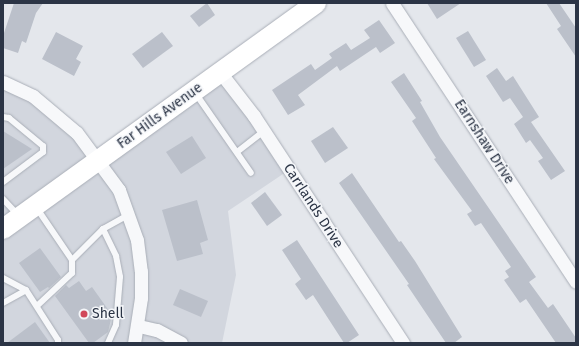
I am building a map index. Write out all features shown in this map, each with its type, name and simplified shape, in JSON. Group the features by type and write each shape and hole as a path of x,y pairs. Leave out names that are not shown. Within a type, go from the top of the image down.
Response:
{"main road":[{"name":"Far Hills Avenue","path":"3,229 316,3"}],"street":[{"name":"Earnshaw Drive","path":"392,3 576,282"},
{"name":"Carrlands Drive","path":"220,72 264,131 403,343"},
{"path":"3,82 33,96 53,110 77,133 112,178 130,214 141,270 139,326 134,343"},
{"path":"139,326 157,330 181,343"}],"lane":[{"path":"194,91 251,173"},
{"path":"3,117 9,118 43,146 43,152 3,182"},
{"path":"236,152 264,131"},
{"path":"3,199 27,211 72,260 72,273 37,306"},
{"path":"72,260 103,229 130,214"},
{"path":"103,229 116,256 120,277 116,325 108,343"},
{"path":"3,278 26,290 58,340 58,343"},
{"path":"3,303 26,290"}],"shaded area":[{"path":"220,72 289,170 228,211 236,275 222,343 3,343 3,82 33,96 98,161"}],"building":[{"path":"14,3 43,3 36,13 26,43 22,41 18,53 3,48 3,36"},
{"path":"207,3 215,15 199,27 190,16"},
{"path":"427,3 461,3 437,19"},
{"path":"546,3 559,3 576,28 576,57 557,29 561,26"},
{"path":"379,20 395,43 380,53 376,47 340,71 337,66 298,95 305,105 288,115 272,90 311,64 315,70 332,58 329,54 346,43 351,50 370,38 364,30"},
{"path":"468,31 486,60 474,67 456,38"},
{"path":"56,32 83,46 76,59 81,62 74,76 42,59"},
{"path":"162,32 173,46 143,68 132,54"},
{"path":"497,68 506,81 513,76 539,117 531,122 565,171 551,180 538,161 543,158 530,140 526,143 514,124 523,117 510,98 503,102 486,76"},
{"path":"404,73 422,101 420,102 440,137 536,277 529,282 548,308 553,304 576,338 576,343 556,343 526,299 520,303 504,280 509,277 505,271 511,267 481,223 475,226 467,214 472,211 434,159 436,158 412,121 416,118 391,82"},
{"path":"333,127 348,148 325,163 311,141"},
{"path":"3,131 32,149 3,169"},
{"path":"192,136 206,158 181,174 166,152"},
{"path":"352,173 399,242 401,241 415,261 462,337 454,343 446,343 407,285 409,284 339,183"},
{"path":"265,192 282,215 267,226 251,203"},
{"path":"197,200 208,240 200,243 203,254 177,261 162,210"},
{"path":"297,240 359,335 347,343 344,343 313,295 306,300 295,284 301,279 282,250"},
{"path":"40,248 61,277 49,288 48,287 40,292 19,263"},
{"path":"79,281 86,291 92,287 112,315 108,332 93,343 89,343 55,296 66,285 69,288"},
{"path":"180,289 208,301 201,317 173,305"},
{"path":"35,322 50,343 7,343"}],"place":[{"name":"Shell","path":"84,314"}]}
